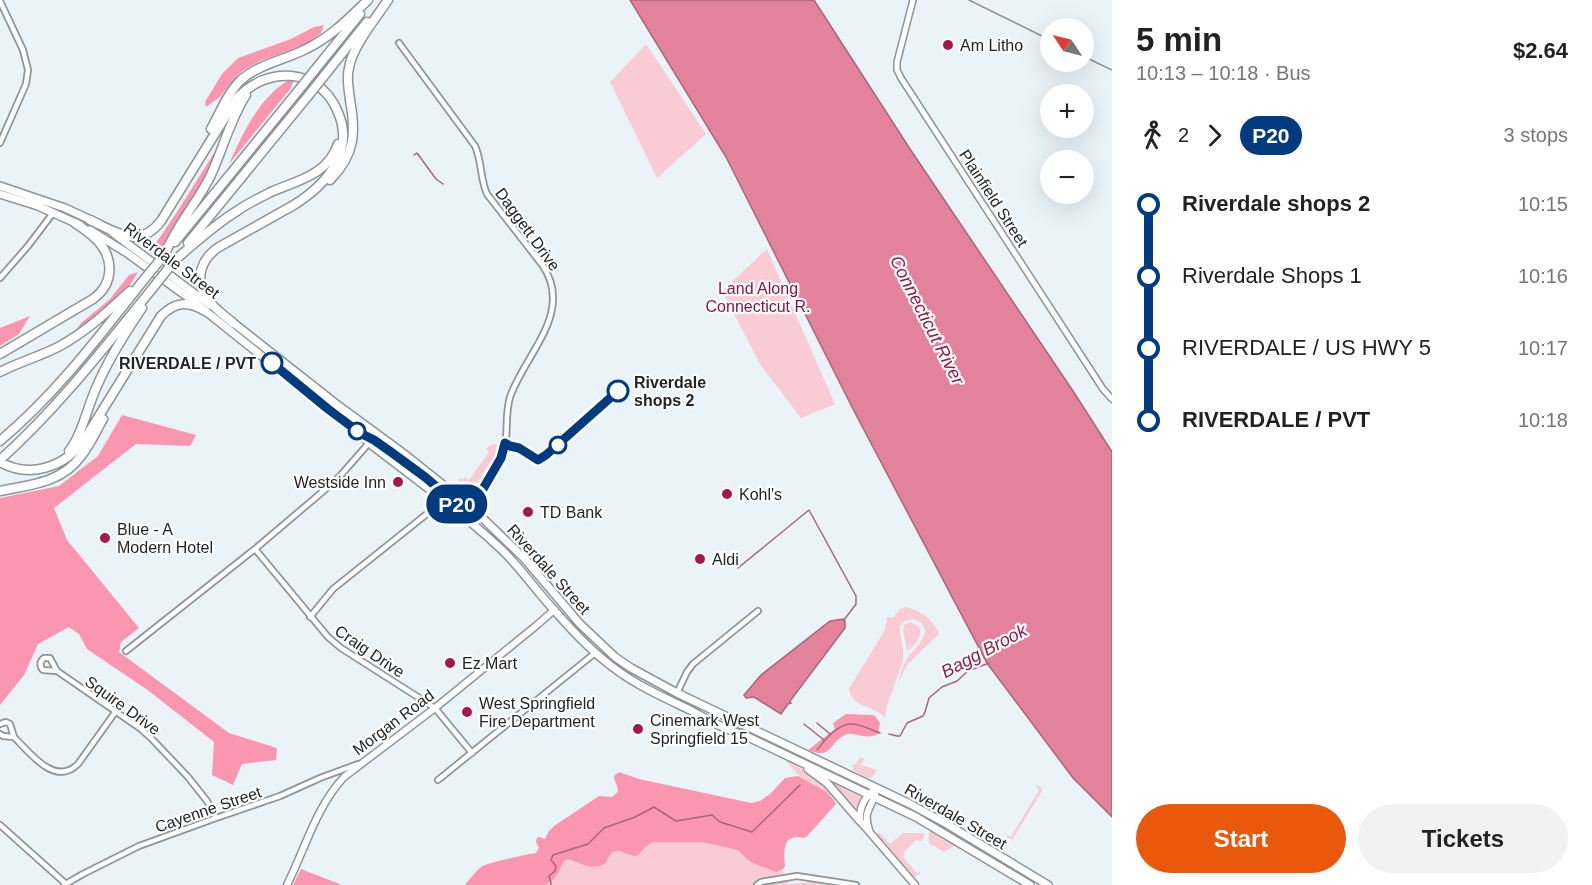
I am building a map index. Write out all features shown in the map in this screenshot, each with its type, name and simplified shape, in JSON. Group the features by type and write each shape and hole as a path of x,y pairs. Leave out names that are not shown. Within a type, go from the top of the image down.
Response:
{"highway":[{"path":"0,441 31,414 54,389 370,0"},
{"path":"165,215 223,107 238,84 255,70 299,53 321,41 370,0"},
{"path":"205,311 190,304 181,304 164,313 78,448 59,463 39,470 16,469 0,461 64,396 387,0"},
{"path":"233,323 205,296 200,275 204,262 214,250 289,208 327,183 339,170 352,146 354,130 348,84 350,63 356,49 387,0"},
{"path":"165,254 173,236 214,169 242,101 256,85 278,76"},
{"path":"90,220 124,236 136,238 150,232 165,215 237,98 255,84 278,76 292,76 312,81 324,90 335,105 344,131 338,159 328,175 315,189 289,208"},
{"path":"175,260 215,226 242,207 312,176 326,165 334,154 339,139 340,123 335,105"},
{"path":"0,357 28,337 93,299 107,284 110,269 105,252 95,238 75,223"},
{"path":"0,372 75,337 96,323 142,282"},
{"path":"39,470 58,461 74,444 104,370 152,289"},
{"path":"0,492 54,478 73,466 85,452 154,326"}],"main road":[{"name":"Riverdale Street","path":"0,186 65,208 90,220 127,244 403,453 472,508 524,558 580,624 615,657 649,679 945,823 1048,885"},
{"name":"Riverdale Street","path":"0,194 53,213 120,248 205,311 360,433 369,443 502,550 554,610 595,653 616,670 683,707 916,818 1030,885"},
{"path":"360,433 374,440 425,477 458,505 472,508 473,525"},
{"path":"554,610 558,598"},
{"path":"554,610 564,604"},
{"name":"Morgan Road","path":"287,885 323,806 340,782 362,762 435,708 554,610"},
{"path":"683,707 694,709 731,726 735,723 732,719"},
{"path":"797,760 827,783 915,885"},
{"path":"860,821 860,812 876,788"},
{"path":"869,831 866,814 871,796"}],"street":[{"name":"Plainfield Street","path":"913,0 897,62 900,78 1103,389 1112,399"},
{"path":"0,1 23,50 28,75 0,143"},
{"name":"Daggett Drive","path":"399,43 475,146 487,194 543,266 552,286 554,300 551,317 512,393 506,415 504,451 472,508"},
{"path":"0,278 53,213"},
{"path":"126,651 255,549 340,476 369,443"},
{"path":"452,491 473,492 486,483"},
{"path":"310,617 333,589 443,501"},
{"name":"Craig Drive","path":"255,549 333,642 435,708 472,753"},
{"path":"677,693 693,664 758,611"},
{"path":"438,780 595,653"},
{"name":"Squire Drive","path":"57,671 151,738 207,801 216,818"},
{"path":"0,724 6,722 10,724 14,737 44,765 57,772 65,772 72,770 78,764 116,711"},
{"path":"0,734 14,737"},
{"name":"Cayenne Street","path":"65,884 139,846 280,796 362,762"},
{"path":"320,778 332,776 340,782"},
{"path":"0,825 65,884"},
{"path":"757,885 761,882 798,876 856,885"}],"green space":[{"path":"646,44 706,134 657,178 610,82"},
{"name":"Land Along Connecticut R.","path":"767,249 835,404 801,418 760,364 722,291"},
{"path":"494,444 498,445 498,451 477,483 468,490 455,486 460,478 463,480 465,477 469,480 489,452 486,449"},
{"path":"905,607 926,616 939,634 907,665 898,683 906,660 925,633 921,623 913,619 905,621 900,626 903,660 885,718 854,700 849,689 885,630 887,617 893,618 900,609"},
{"path":"910,622 919,627 920,634 918,640 907,651 903,630 904,625"},
{"path":"860,757 864,759 861,765 877,770 872,778 867,778 853,770 852,765 856,764"},
{"path":"786,761 812,775 833,793 830,795 804,779"},
{"path":"828,780 862,797 858,811 852,808"},
{"path":"1037,785 1042,788 1042,791 1012,840 1007,835 1011,837 1039,790"},
{"path":"930,831 954,846 944,852 929,843"},
{"path":"702,832 779,865 789,884 811,882 824,885 498,885 521,865"},
{"path":"876,833 880,833 890,844 903,833 924,833 921,841 916,840 903,853 905,854 903,857 916,872 920,871 920,874 914,877"}],"shaded area":[{"path":"324,25 321,33 309,43 260,61 242,71 221,96 206,107 205,102 222,74 238,58"},
{"path":"289,80 294,80 291,88 229,164 253,117 269,96"},
{"path":"219,145 205,180 173,233 155,256 148,251 177,212"},
{"path":"138,272 126,290 111,305 76,330 81,323 110,299 129,275"},
{"path":"30,316 19,334 0,346 0,328"},
{"path":"122,415 196,435 190,446 136,444 54,508 67,540 139,628 121,642 119,652 229,733 277,748 276,760 242,764 233,785 212,775 214,742 149,691 87,649 79,634 69,627 38,644 24,675 0,705 0,498 59,486 98,456"},
{"path":"846,714 875,716 880,723 878,734 868,736 848,734 840,738 826,752 816,753 808,750 835,729 833,723"},
{"path":"619,772 639,779 751,803 760,801 770,794 785,778 798,776 826,792 836,804 806,837 791,838 788,841 785,848 785,866 776,872 753,863 738,850 702,842 653,842 637,856 619,851 612,852 606,863 599,866 587,866 573,860 565,860 554,879 545,885 465,885 484,865 536,853 539,848 537,838 545,839 554,826 599,796 612,797 618,792 614,776"},
{"path":"301,869 342,885 293,885"}],"water":[{"name":"Connecticut River","path":"630,0 814,0 910,149 1112,452 1112,817 1073,778 987,663 854,411 726,157"},
{"path":"843,619 845,628 781,714 754,697 746,698 744,695 761,675 830,621"}],"waterway":[{"path":"414,155 417,153 436,179 443,184"},
{"path":"738,568 809,510 856,596 856,604 844,620"},
{"name":"Bagg Brook","path":"889,734 900,736 907,723 923,716 929,698 942,687 957,681 968,671 989,663"},
{"path":"817,723 830,734"},
{"path":"804,724 824,740"},
{"name":"Bagg Brook","path":"817,750 832,733 847,724 859,725 880,733"},
{"name":"Bagg Brook","path":"551,885 549,876 555,871 556,866 551,860 553,855 588,844 604,828 635,817 654,807 676,821 712,815 720,822 752,832 800,785"}],"railway":[{"path":"969,0 1040,35"},
{"path":"1094,61 1112,70"}],"bus line":[{"name":"P20","path":"272,363 328,409 360,433 374,440 465,508 472,508 483,491 501,458 505,443 519,448 538,460 618,391"}],"place":[{"name":"Am Litho","path":"948,45"},
{"name":"RIVERDALE / PVT","path":"272,363"},
{"name":"Riverdale shops 2","path":"618,391"},
{"name":"Westside Inn","path":"398,482"},
{"name":"Kohl's","path":"727,494"},
{"name":"TD Bank","path":"528,512"},
{"name":"Blue - A Modern Hotel","path":"105,538"},
{"name":"Aldi","path":"700,559"},
{"name":"Ez Mart","path":"450,663"},
{"name":"West Springfield Fire Department","path":"467,712"},
{"name":"Cinemark West Springfield 15","path":"638,729"}]}
